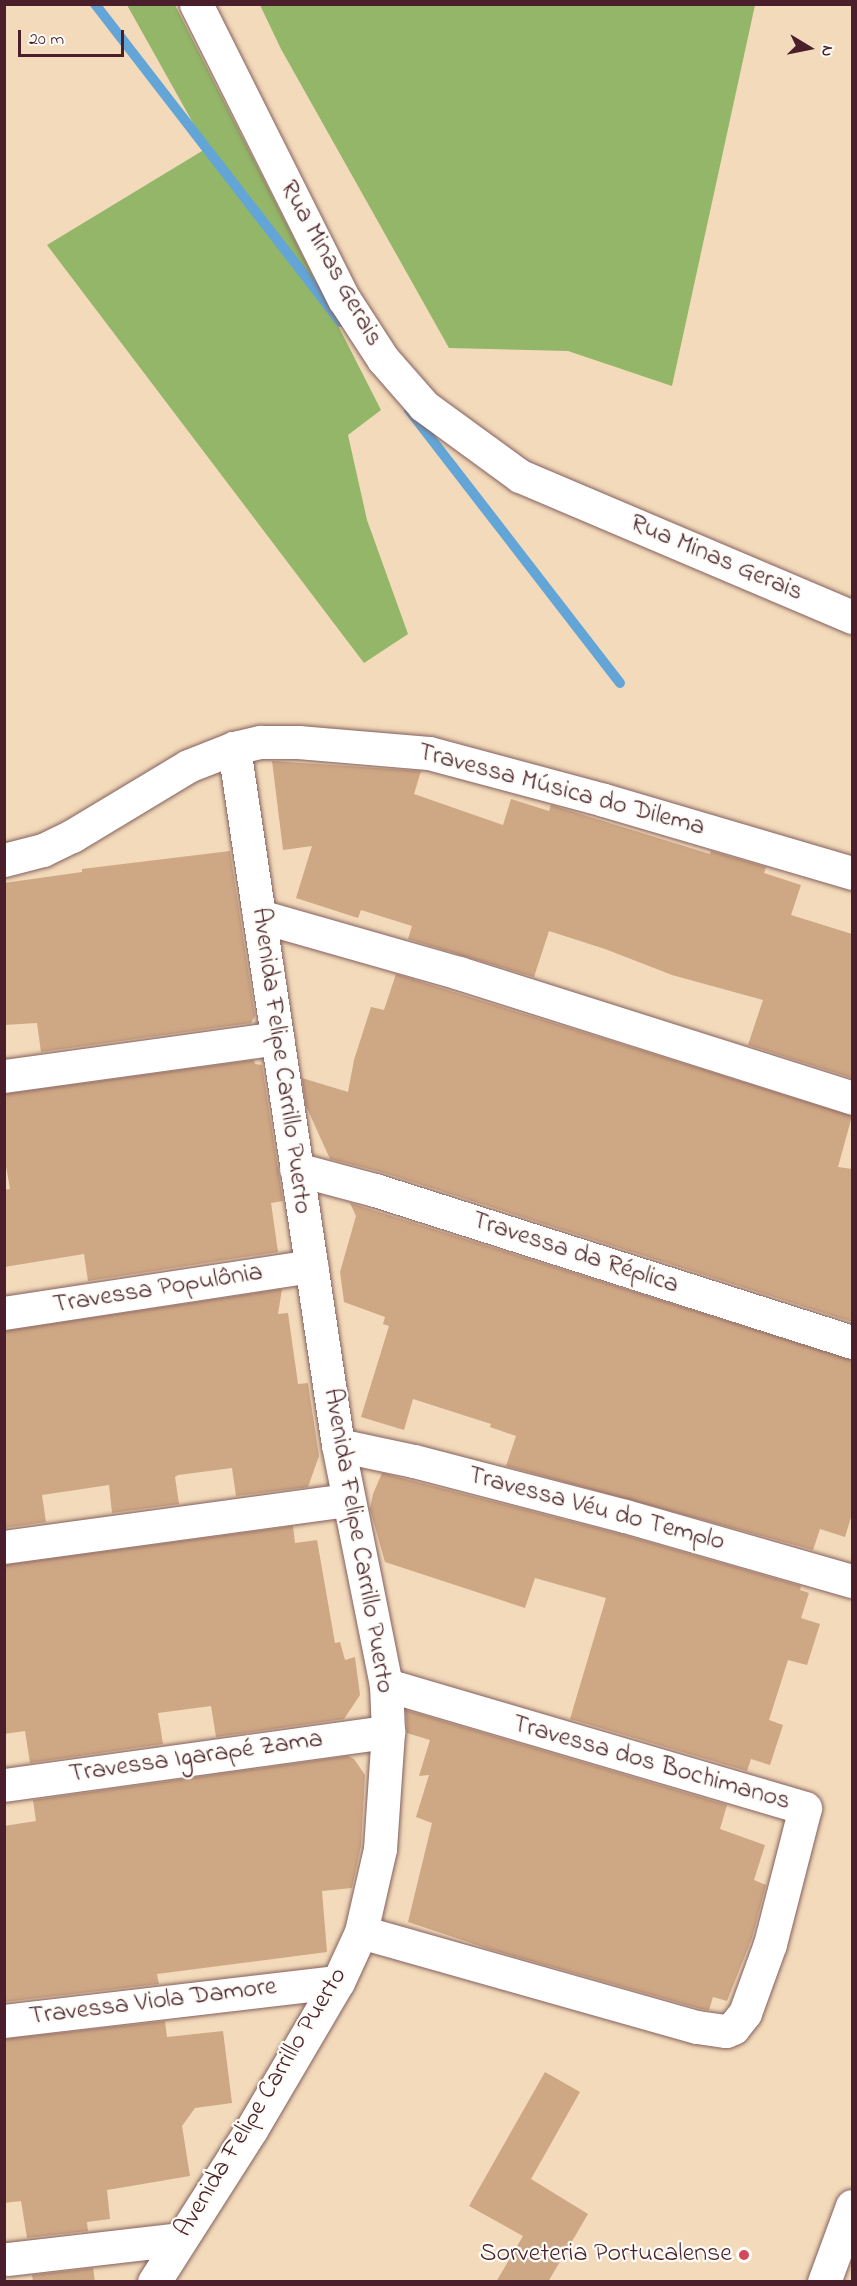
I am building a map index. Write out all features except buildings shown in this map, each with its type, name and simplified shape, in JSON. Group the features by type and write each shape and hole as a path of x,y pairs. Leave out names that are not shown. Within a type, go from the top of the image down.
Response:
{"street":[{"name":"Rua Minas Gerais","path":"196,4 344,299 383,359 424,406 520,476 852,617"},
{"name":"Travessa Música do Dilema","path":"4,860 43,850 72,836 188,765 234,748 261,742 298,742 429,753 636,809 852,873"},
{"name":"Avenida Felipe Carrillo Puerto","path":"154,2282 252,2130 338,1982 361,1932 380,1849 388,1732 386,1685 338,1445 234,748"},
{"path":"259,916 459,973 852,1098"},
{"path":"4,1076 277,1038"},
{"name":"Travessa da Réplica","path":"296,1169 386,1194 852,1342"},
{"name":"Travessa Populônia","path":"4,1313 311,1266"},
{"name":"Travessa Véu do Templo","path":"338,1445 414,1461 625,1516 852,1581"},
{"path":"4,1547 348,1500"},
{"name":"Travessa dos Bochimanos","path":"361,1932 697,2027 726,2031 734,2028 745,2013 771,1944 805,1808 386,1685"},
{"name":"Travessa Igarapé Zama","path":"4,1785 388,1732"},
{"name":"Travessa Viola Damore","path":"4,2020 338,1982"},
{"path":"824,2282 852,2206"},
{"path":"8,2259 180,2239"}],"green space":[{"path":"127,5 175,5 381,410 348,435 367,520 408,634 364,663 47,245 207,148"},
{"path":"260,5 755,5 672,386 568,351 449,348 281,49"}],"waterway":[{"path":"95,4 341,322"},
{"path":"409,410 620,683"}],"place":[{"name":"Sorveteria Portucalense","path":"744,2255"}]}
